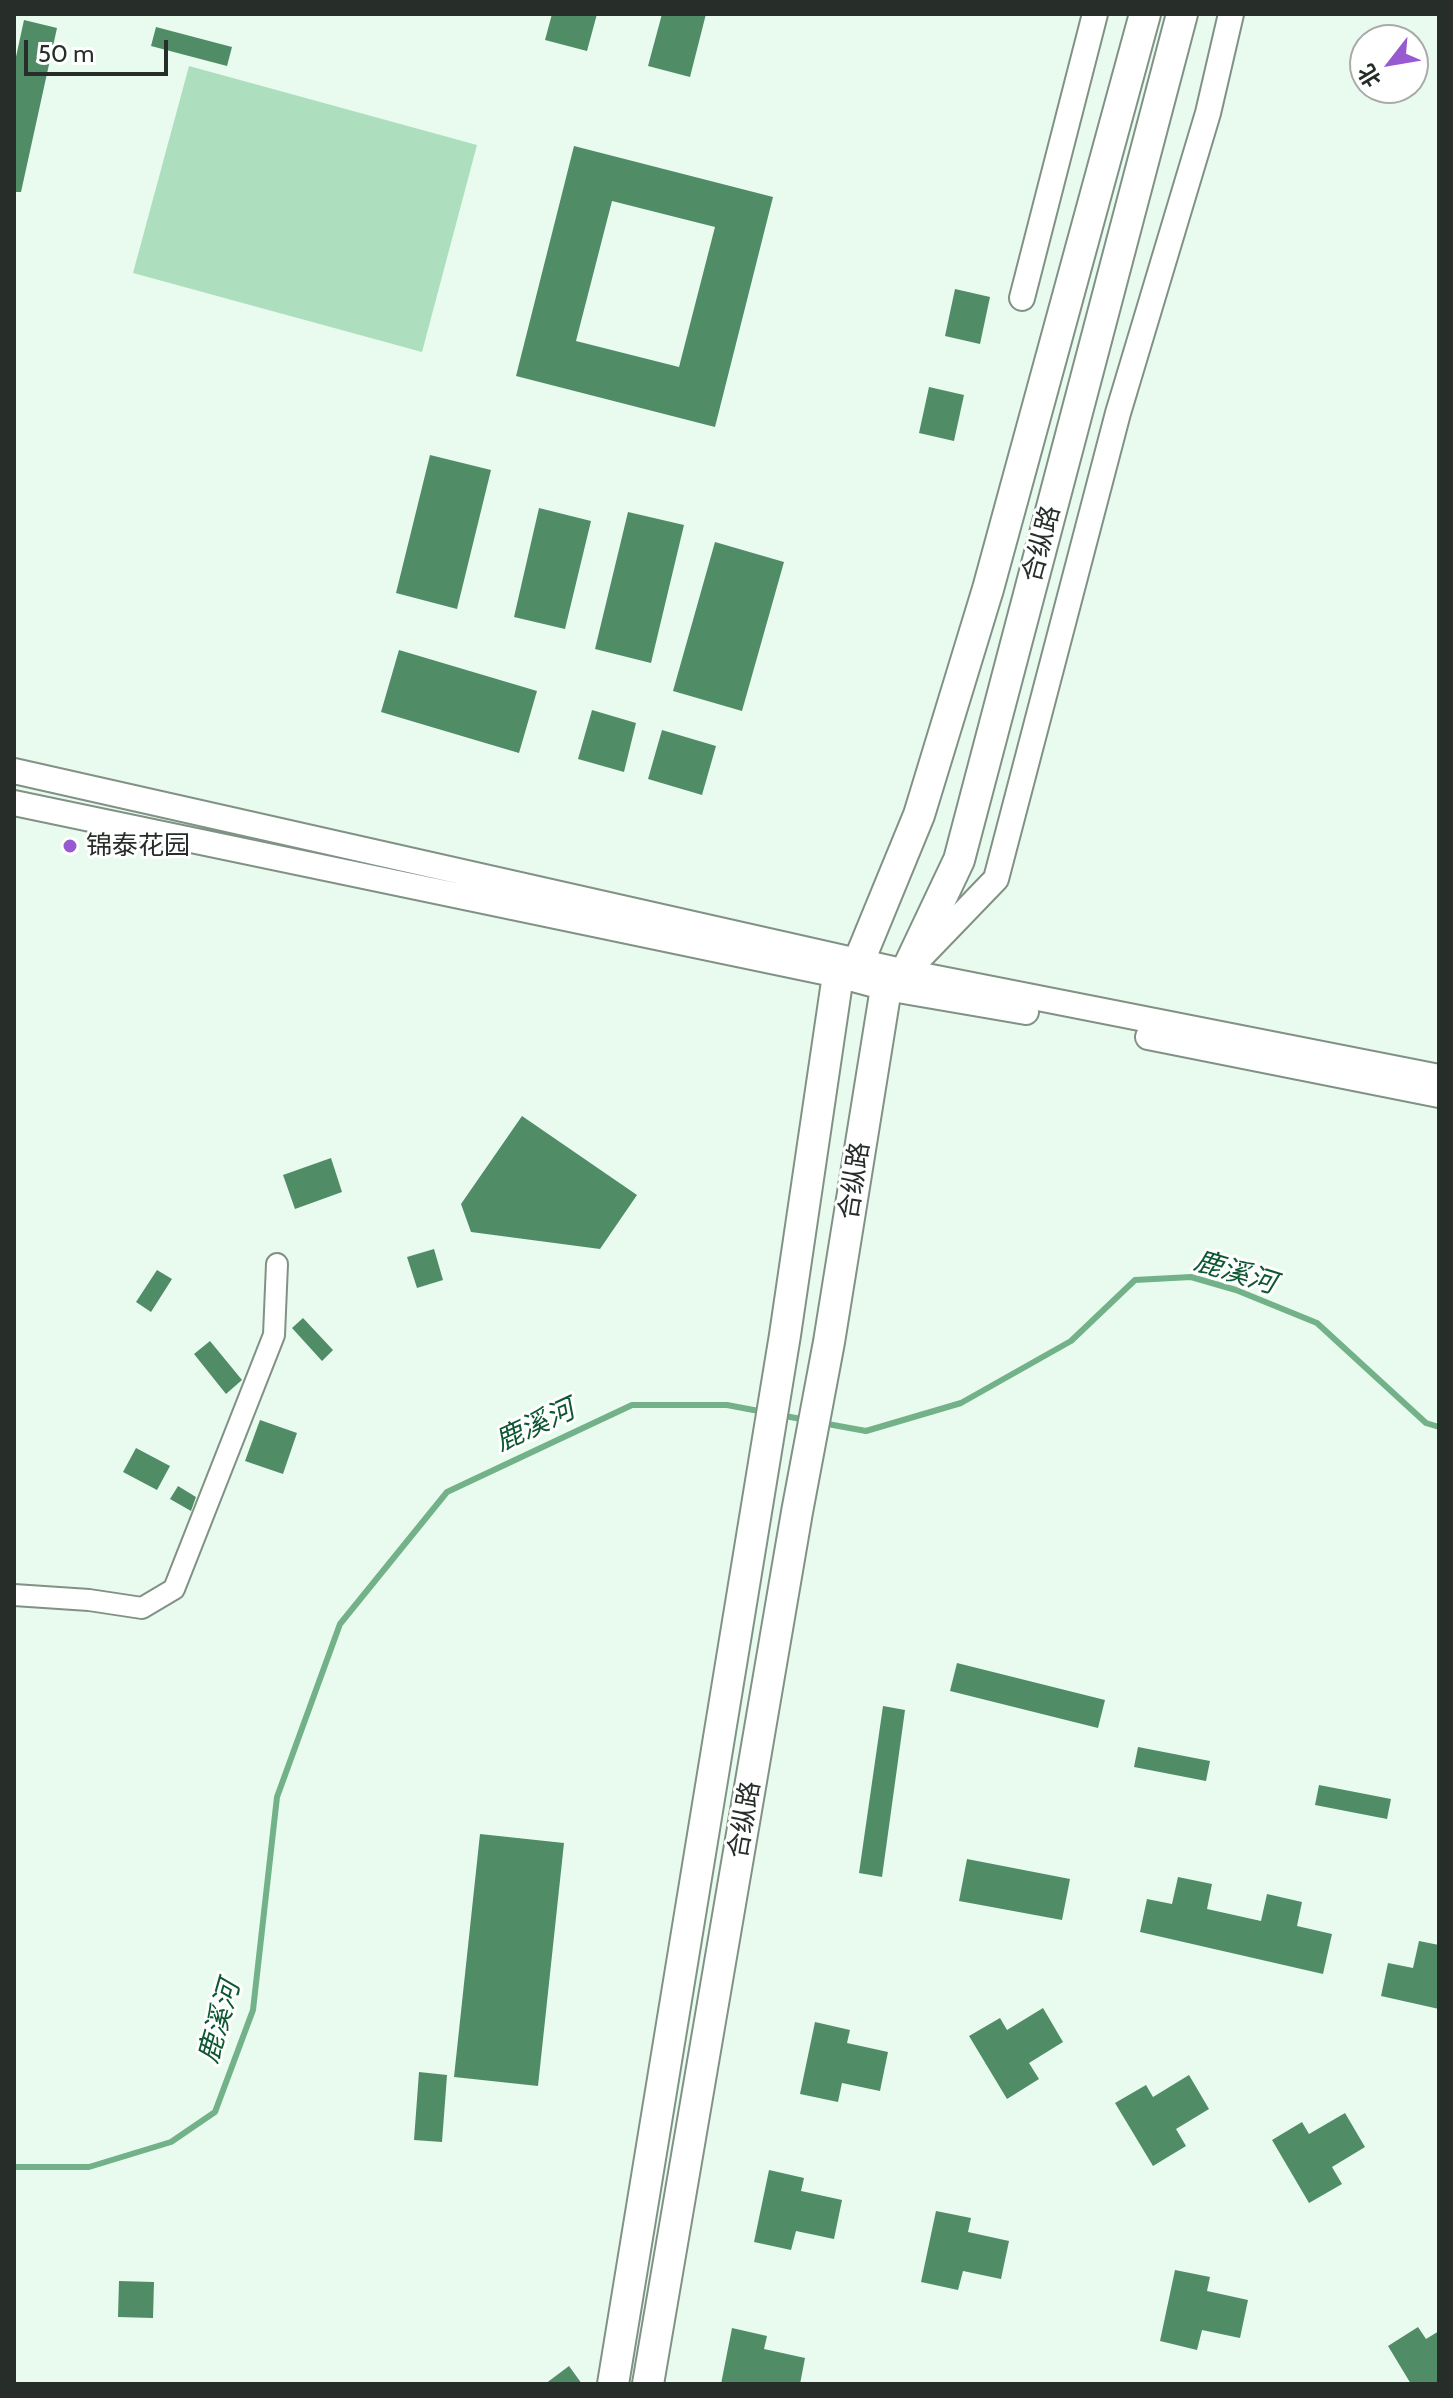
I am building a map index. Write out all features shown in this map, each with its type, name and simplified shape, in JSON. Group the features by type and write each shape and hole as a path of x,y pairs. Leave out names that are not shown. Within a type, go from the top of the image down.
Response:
{"main road":[{"name":"合纵路","path":"613,2384 848,968 919,815 984,604 1145,14"},
{"name":"合纵路","path":"648,2384 797,1512 896,980 959,860 1182,14"}],"street":[{"path":"1022,298 1095,14"},
{"path":"896,980 996,879 1118,413 1208,113 1231,14"},
{"path":"14,771 1033,1014 1439,1095"},
{"path":"14,803 848,968"},
{"path":"896,980 1439,1077"},
{"path":"14,1595 89,1600 142,1608 174,1589 274,1335 277,1264"}],"green space":[{"path":"189,66 477,145 422,352 133,273"}],"building":[{"path":"552,14 597,14 587,51 545,40"},
{"path":"662,14 706,14 690,77 648,66"},
{"path":"24,20 57,28 21,192 14,192 14,66"},
{"path":"156,27 232,47 227,66 151,46"},
{"path":"574,146 773,197 715,427 516,376","holes":["612,201 715,227 679,367 576,341"]},
{"path":"955,289 990,297 980,344 945,336"},
{"path":"929,387 964,395 954,441 919,433"},
{"path":"430,455 491,470 457,609 396,593"},
{"path":"539,508 591,521 565,629 514,617"},
{"path":"628,512 684,525 651,663 595,649"},
{"path":"715,542 784,562 742,711 673,691"},
{"path":"399,650 537,691 519,753 381,712"},
{"path":"592,710 636,723 624,772 578,759"},
{"path":"662,730 716,746 702,795 648,779"},
{"path":"522,1116 637,1195 600,1249 471,1232 461,1204"},
{"path":"331,1158 342,1192 295,1209 283,1175"},
{"path":"434,1249 443,1280 417,1288 407,1257"},
{"path":"157,1270 172,1279 151,1312 136,1302"},
{"path":"303,1318 333,1350 322,1361 292,1328"},
{"path":"210,1341 242,1380 226,1394 194,1354"},
{"path":"260,1420 297,1433 283,1474 245,1461"},
{"path":"136,1448 170,1466 157,1490 123,1472"},
{"path":"178,1486 196,1497 191,1511 170,1499"},
{"path":"957,1663 1105,1700 1098,1728 950,1691"},
{"path":"883,1706 905,1710 882,1877 859,1873"},
{"path":"1138,1747 1210,1761 1206,1781 1134,1767"},
{"path":"1319,1785 1391,1799 1387,1819 1315,1805"},
{"path":"480,1834 564,1843 538,2086 454,2077"},
{"path":"967,1859 1070,1879 1062,1920 959,1901"},
{"path":"1178,1877 1212,1884 1207,1909 1261,1921 1267,1894 1302,1902 1297,1926 1332,1934 1323,1974 1140,1932 1147,1899 1172,1904"},
{"path":"1419,1941 1439,1945 1439,2009 1381,1996 1388,1963 1413,1968"},
{"path":"1043,2008 1063,2042 1029,2063 1039,2079 1007,2099 969,2036 1000,2018 1007,2030"},
{"path":"815,2022 850,2030 847,2043 888,2052 880,2091 842,2083 838,2102 800,2094"},
{"path":"419,2072 447,2075 442,2142 414,2140"},
{"path":"1189,2075 1209,2109 1176,2129 1186,2146 1153,2166 1115,2103 1146,2085 1153,2097"},
{"path":"1345,2113 1365,2147 1332,2167 1342,2184 1309,2203 1272,2140 1302,2122 1309,2134"},
{"path":"769,2170 804,2178 801,2191 842,2200 834,2239 796,2231 791,2250 754,2242"},
{"path":"936,2211 971,2218 968,2232 1009,2241 1001,2279 963,2271 958,2290 921,2282"},
{"path":"1175,2270 1210,2277 1207,2291 1248,2300 1240,2338 1202,2330 1197,2350 1160,2341"},
{"path":"119,2281 154,2282 153,2318 118,2317"},
{"path":"1418,2327 1426,2339 1439,2331 1439,2384 1411,2384 1388,2346"},
{"path":"732,2328 767,2336 764,2349 805,2358 800,2384 721,2384"},
{"path":"569,2366 582,2384 545,2384"}],"waterway":[{"name":"鹿溪河","path":"822,1423 866,1431 961,1403 1071,1341 1135,1280 1191,1277 1236,1290 1317,1323 1426,1423 1439,1427"},
{"name":"鹿溪河","path":"14,2167 89,2167 171,2142 215,2112 253,2010 277,1797 340,1624 447,1492 632,1405 727,1405 764,1412"},
{"name":"鹿溪河","path":"779,1415 807,1420"}],"place":[{"name":"锦泰花园","path":"70,846"}]}
